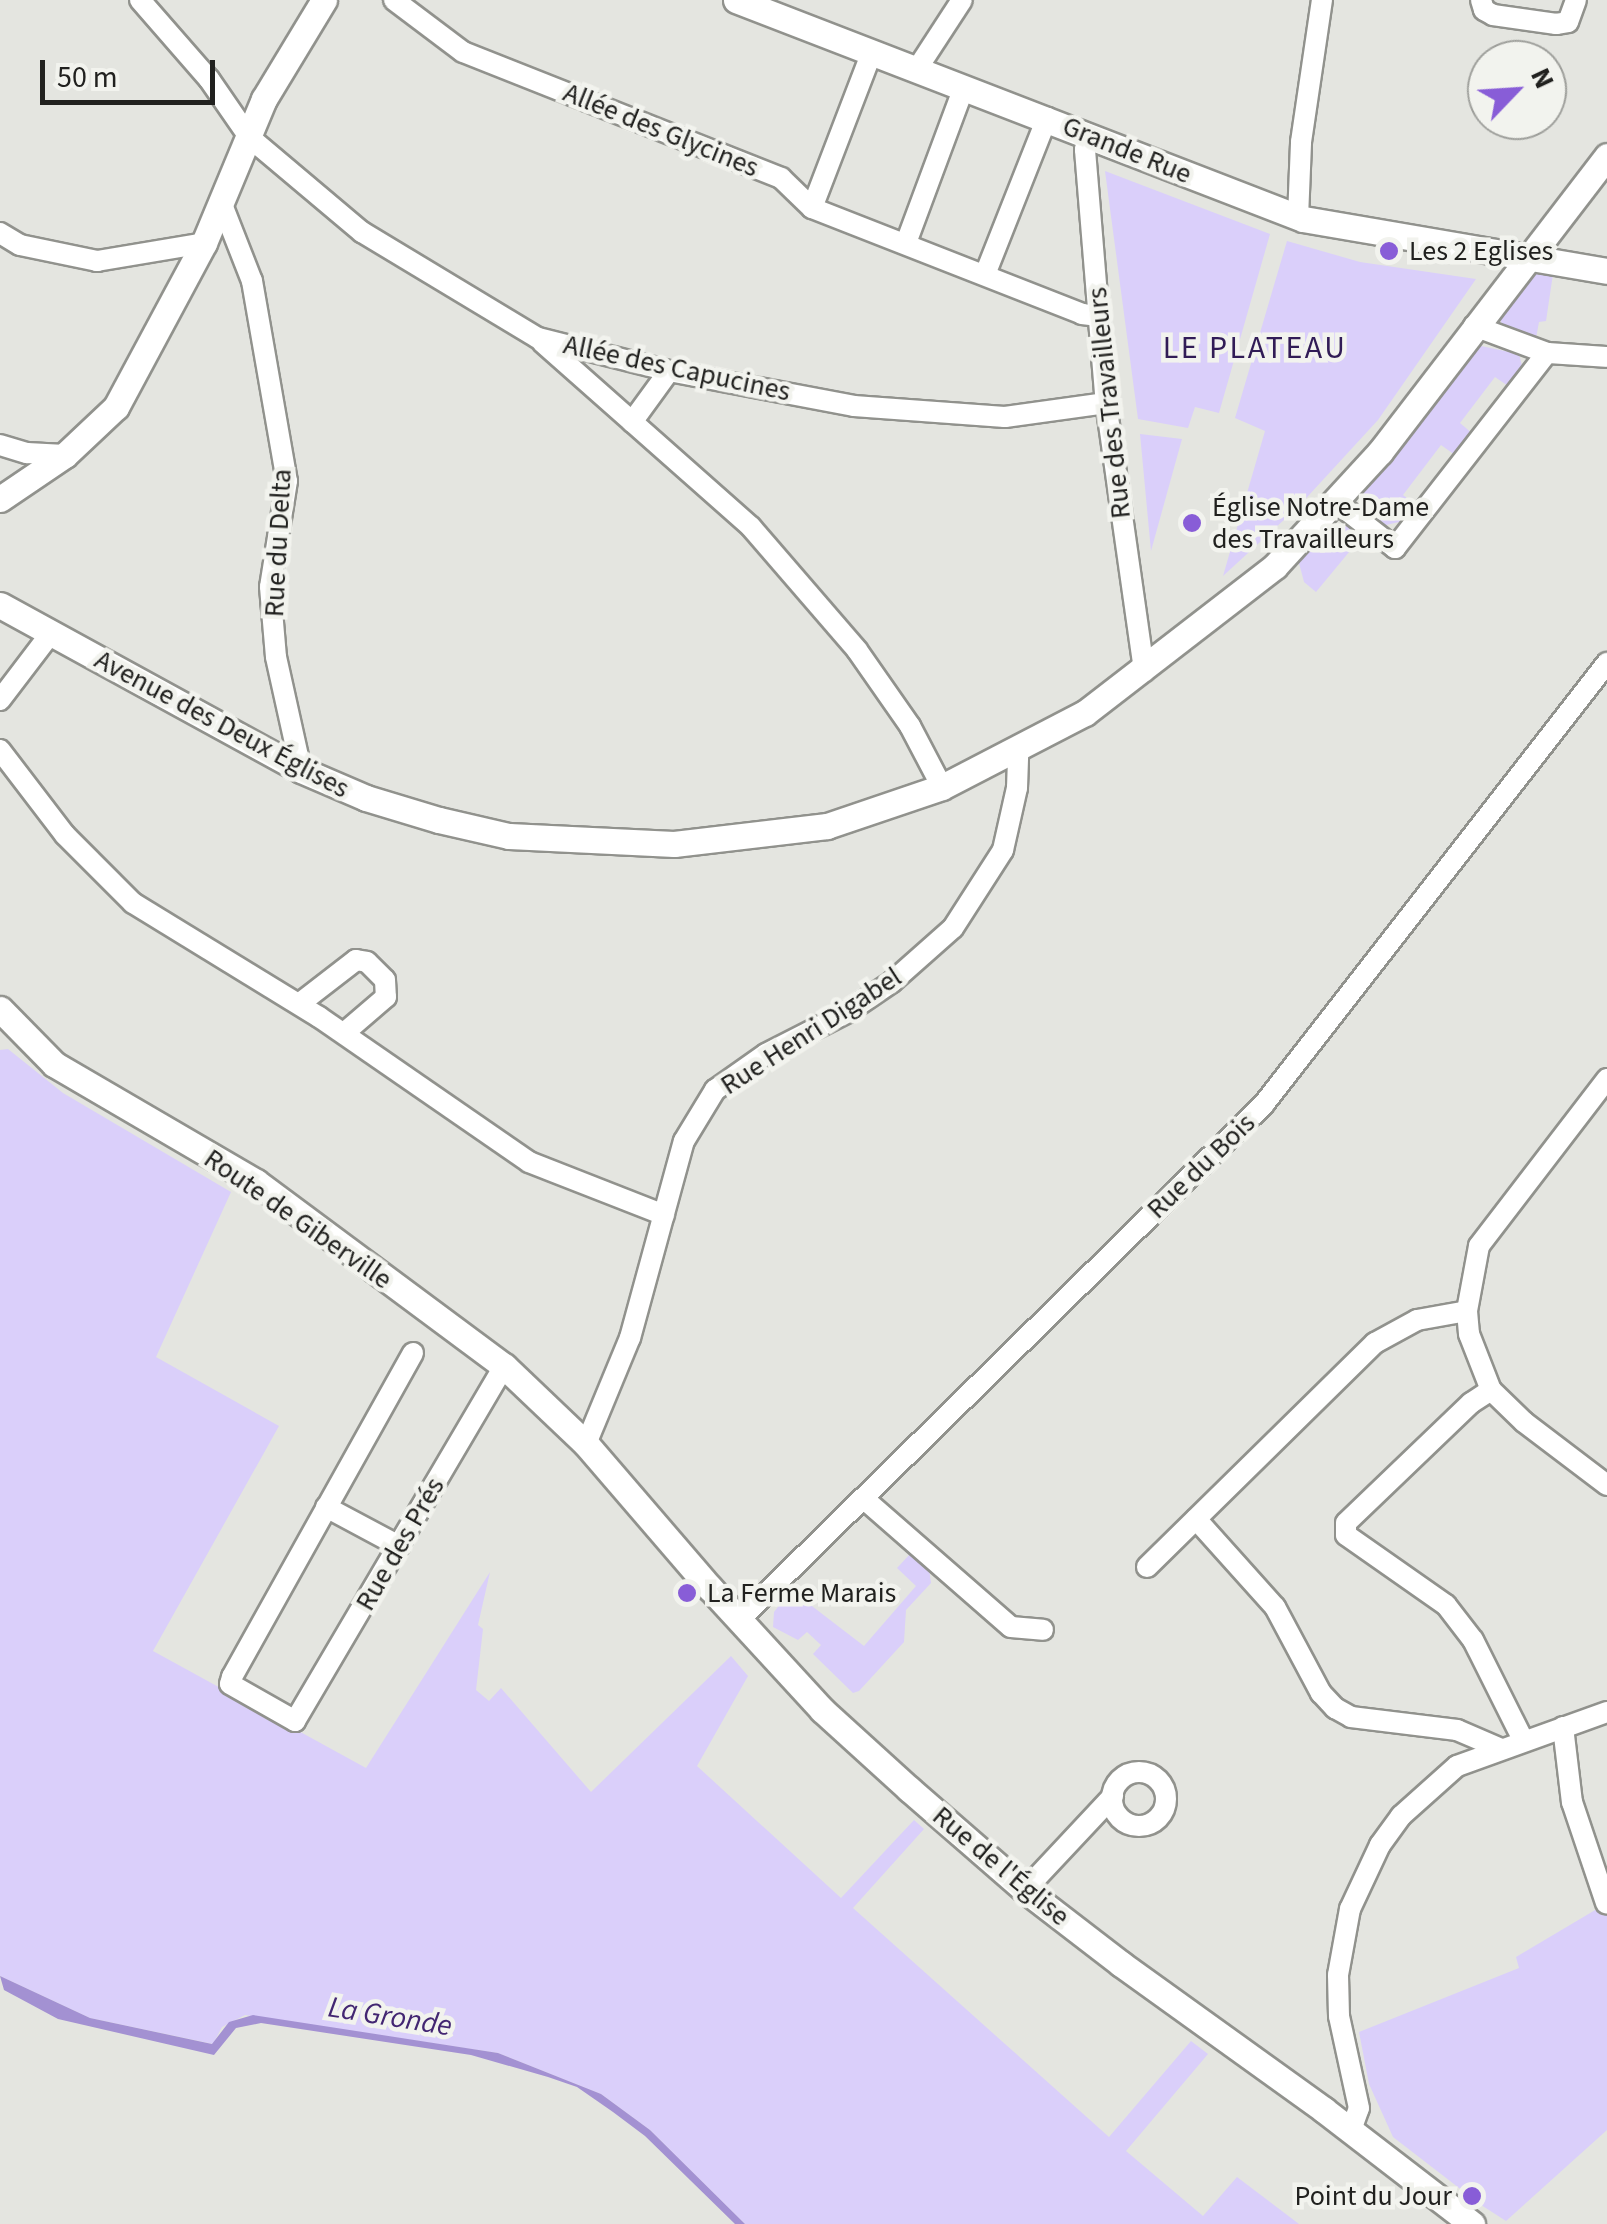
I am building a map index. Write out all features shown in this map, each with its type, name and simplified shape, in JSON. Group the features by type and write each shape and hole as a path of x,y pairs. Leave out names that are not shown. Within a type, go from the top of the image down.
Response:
{"street":[{"name":"Allée des Capucines","path":"140,0 209,79 249,137 362,232 538,338 669,371 854,406 1005,418 1106,403"},
{"path":"0,500 66,456 116,407 204,243 282,63 324,0"},
{"name":"Allée des Glycines","path":"394,0 463,52 780,178 812,208 986,272 1082,314 1099,316"},
{"name":"Grande Rue","path":"736,0 1298,218 1607,271"},
{"path":"917,69 962,0"},
{"path":"1298,218 1301,142 1322,0"},
{"path":"1481,0 1484,10 1493,15 1556,24 1568,22 1576,0"},
{"path":"812,208 872,52"},
{"path":"906,243 964,86"},
{"path":"986,272 1047,118"},
{"name":"Rue des Travailleurs","path":"1088,134 1085,150 1106,403 1144,671"},
{"name":"Avenue des Deux Églises","path":"0,605 301,770 366,798 509,836 674,844 826,826 942,787 1018,750 1144,671 1275,566 1390,440 1607,156"},
{"name":"Rue du Delta","path":"221,202 252,280 287,481 270,587 276,658 301,770"},
{"path":"0,234 20,246 98,262 204,243"},
{"path":"1474,326 1547,353 1607,356"},
{"path":"538,338 751,527 856,650 910,726 942,787"},
{"path":"1336,502 1395,548 1547,353"},
{"path":"632,422 669,371"},
{"path":"0,446 66,456"},
{"path":"0,700 51,633"},
{"name":"Rue du Bois","path":"739,1620 1264,1104 1607,663"},
{"path":"0,750 65,834 133,903 344,1033 529,1162 664,1215"},
{"name":"Rue Henri Digabel","path":"586,1444 630,1338 684,1141 715,1090 766,1054 848,1012 892,982 953,928 986,880 1012,825 1018,750"},
{"path":"299,1004 356,960 367,962 385,980 386,997 344,1033"},
{"name":"Route de Giberville","path":"0,1009 54,1064 256,1182 504,1366 586,1444"},
{"path":"1607,1079 1479,1246 1467,1311 1469,1334 1491,1390 1524,1422 1607,1485"},
{"path":"1147,1567 1375,1343 1417,1320 1467,1311"},
{"path":"399,1546 326,1508 413,1353"},
{"name":"Rue des Prés","path":"326,1508 230,1684 295,1720 504,1366"},
{"path":"1491,1390 1471,1403 1346,1523 1346,1534 1446,1606 1481,1653 1523,1740"},
{"name":"Rue de l'Église","path":"586,1444 822,1710 1026,1890 1472,2224"},
{"path":"863,1498 1012,1627 1043,1630"},
{"path":"1196,1520 1275,1607 1321,1693 1335,1708 1351,1717 1457,1730 1499,1748"},
{"path":"1351,2130 1358,2108 1339,2016 1338,1975 1344,1937 1363,1875 1401,1816 1457,1766 1607,1712"},
{"path":"1563,1728 1572,1802 1606,1903"},
{"path":"1026,1890 1113,1796"}],"shaded area":[{"path":"1105,171 1270,234 1219,413 1195,407 1188,428 1138,419"},
{"path":"1287,241 1360,262 1476,279 1378,420 1298,507 1223,576 1265,431 1235,418"},
{"path":"1533,269 1553,274 1546,321 1539,322 1536,338 1509,332 1502,327 1500,314"},
{"path":"1481,346 1519,354 1523,370 1508,386 1495,377 1460,423 1473,434 1455,455 1441,445 1403,495 1416,505 1403,521 1386,525 1359,504 1362,492 1469,353"},
{"path":"1140,434 1182,439 1151,551"},
{"path":"1341,524 1364,534 1316,592 1304,582 1299,563 1325,531"},
{"path":"8,1049 63,1093 231,1192 156,1357 279,1426 153,1651 366,1768 490,1572 478,1625 483,1629 476,1690 489,1701 501,1688 591,1792 731,1656 748,1676 697,1766 841,1898 914,1820 924,1829 853,1908 1109,2137 1191,2041 1208,2054 1126,2151 1203,2216 1237,2177 1299,2224 745,2224 650,2130 601,2094 498,2053 245,2015 222,2027 213,2044 90,2018 0,1976 0,1050"},
{"path":"911,1553 929,1569 931,1583 906,1610 904,1642 859,1691 853,1693 813,1654 821,1645 807,1632 798,1640 773,1627 774,1612 791,1590 864,1646 916,1586 897,1568"},
{"path":"1607,1903 1607,2130 1506,2221 1478,2203 1484,2194 1470,2184 1463,2191 1393,2137 1369,2084 1359,2032 1519,1968 1516,1957"},
{"path":"0,1976 90,2018 212,2044 229,2022 253,2015 498,2053 601,2094 650,2130 745,2224 735,2224 645,2136 613,2112 577,2087 548,2077 471,2055 261,2023 236,2028 214,2055 58,2019 4,1990"}],"place":[{"name":"Les 2 Eglises","path":"1389,251"},
{"name":"Église Notre-Dame des Travailleurs","path":"1192,523"},
{"name":"La Ferme Marais","path":"687,1593"},
{"name":"Point du Jour","path":"1472,2196"}],"district":[{"name":"LE PLATEAU","path":"1255,348"}],"water label":[{"name":"La Gronde","path":"390,2017"}]}
